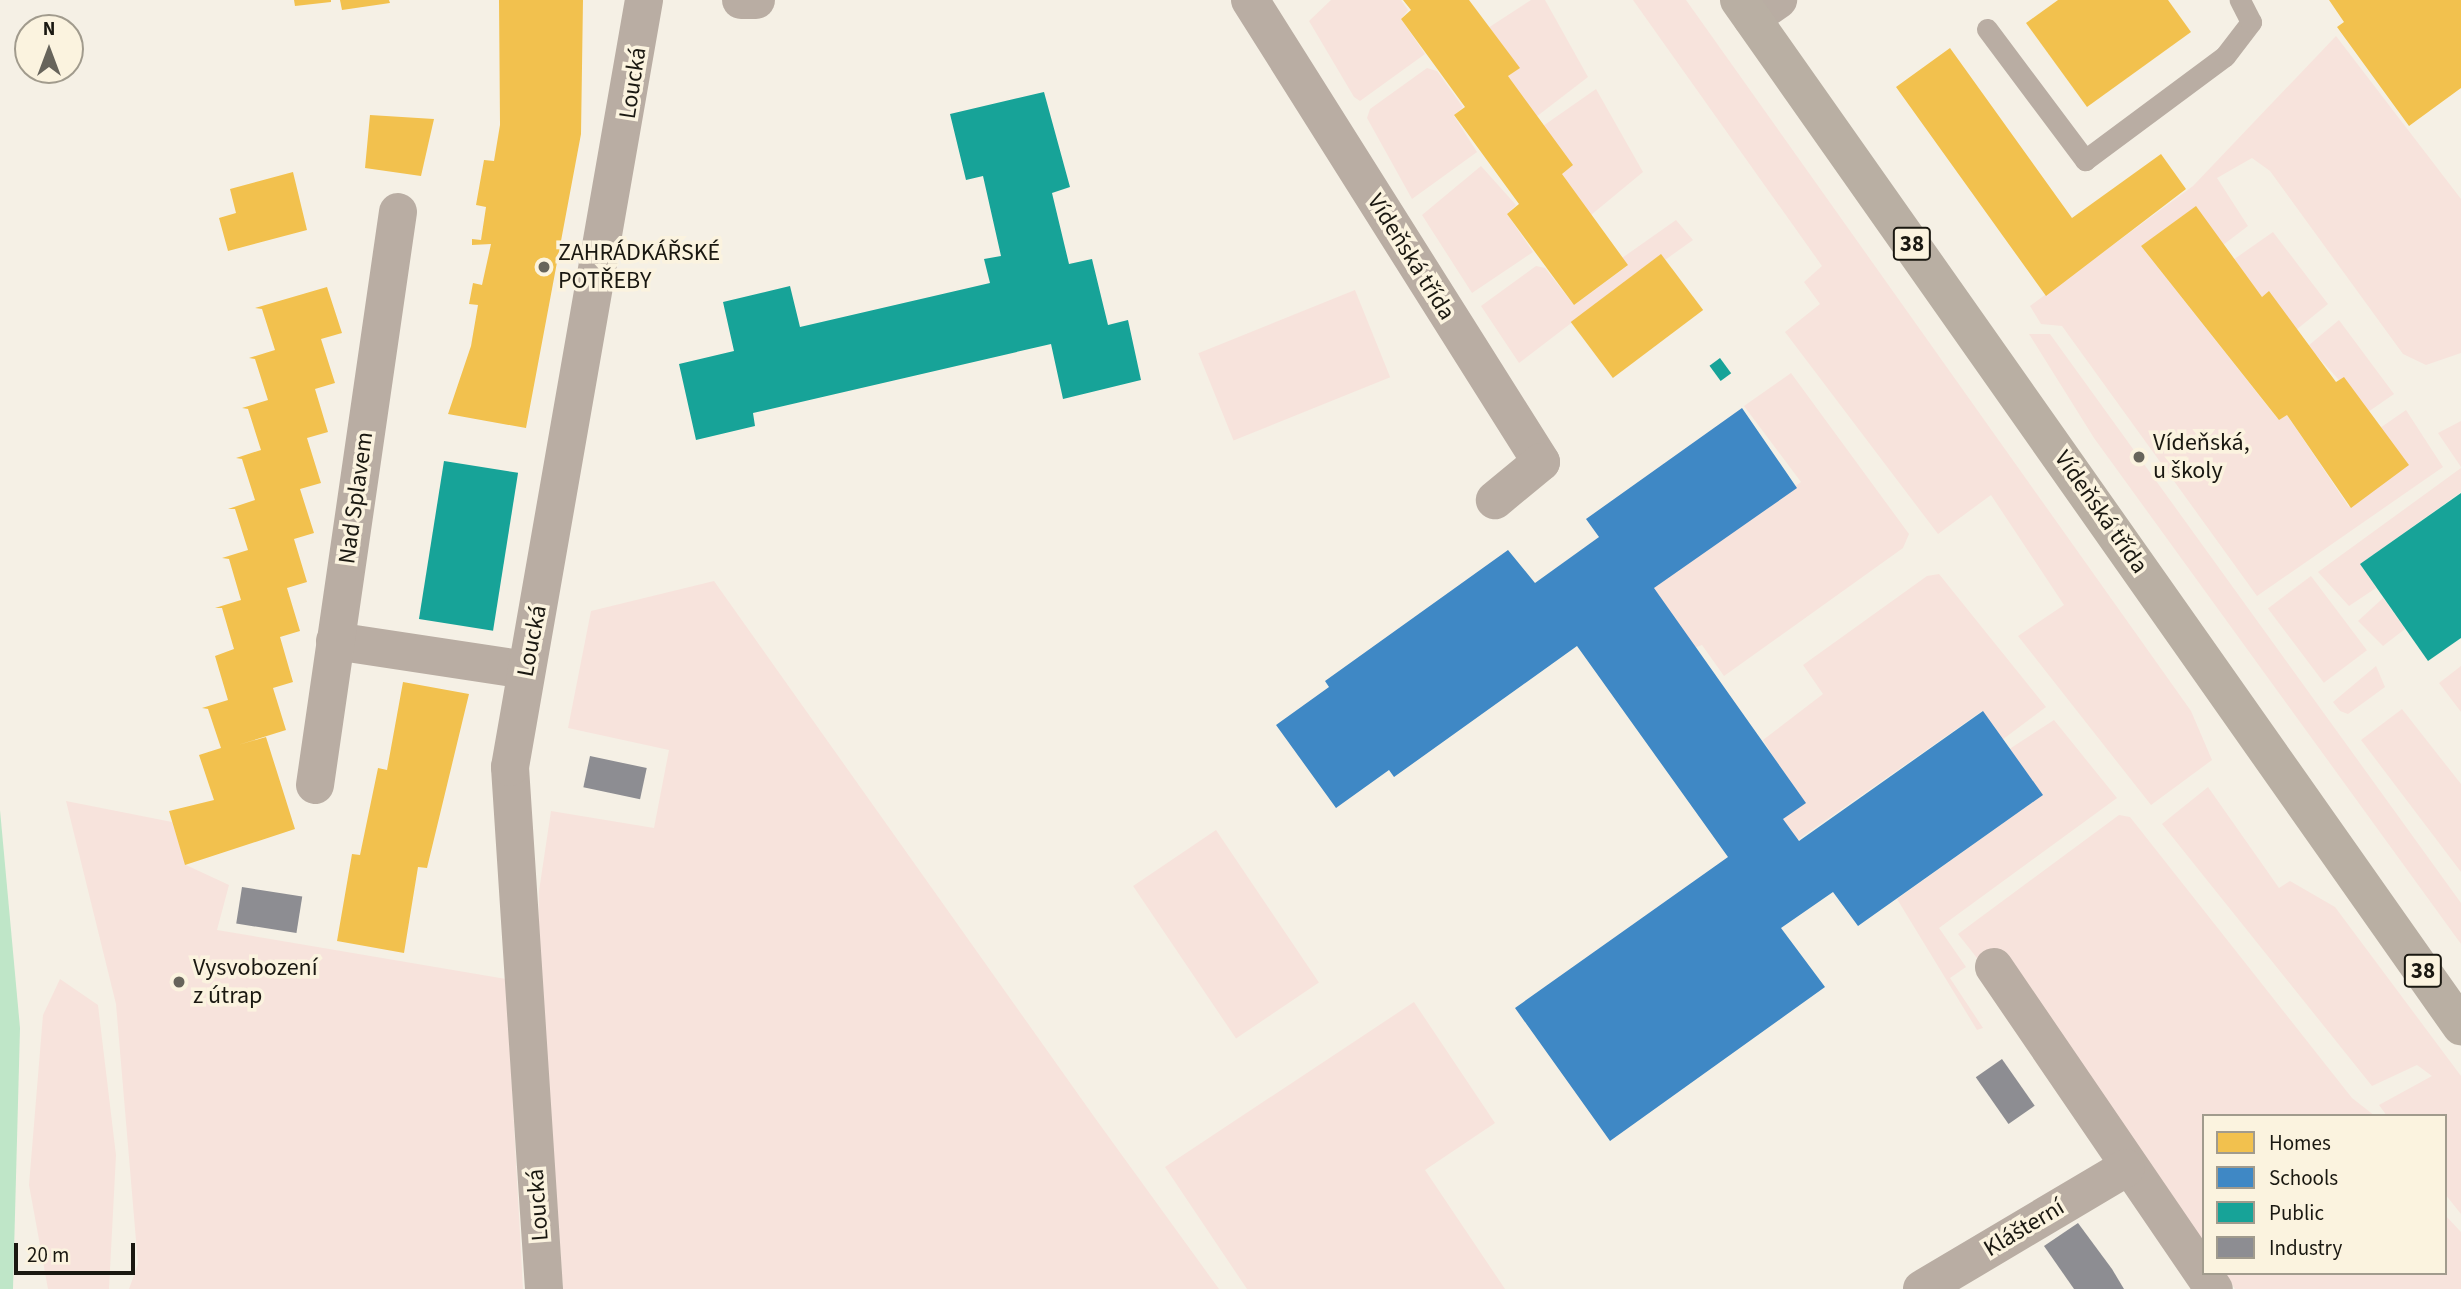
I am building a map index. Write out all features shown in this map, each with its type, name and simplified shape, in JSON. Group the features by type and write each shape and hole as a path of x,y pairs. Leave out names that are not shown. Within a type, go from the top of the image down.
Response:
{"main road":[{"name":"Vídeňská třída","path":"1756,6 2461,1026"},
{"path":"2386,916 2461,975"}],"street":[{"name":"Loucká","path":"544,1289 510,767 644,0"},
{"path":"741,0 756,0"},
{"name":"Vídeňská třída","path":"1250,0 1541,462 1495,500"},
{"name":"Nad Splavem","path":"316,785 398,212"},
{"path":"335,641 526,670"},
{"path":"1994,967 2101,1121 2126,1168 2202,1272"},
{"name":"Klášterní","path":"1922,1289 2126,1168"}],"lane":[{"path":"1987,29 2085,160 2225,56 2251,22 2240,0"}],"shaded area":[{"path":"1331,0 1401,0 1408,10 1401,19 1425,54 1360,101 1354,97 1309,21"},
{"path":"1531,0 1545,0 1588,77 1536,117 1508,76 1488,28"},
{"path":"1633,0 1686,0 2191,711 2212,760 2151,805 2018,636 2064,605 1991,495 1938,534 1785,332 1820,304 1804,282 1822,266"},
{"path":"2336,36 2461,199 2461,353 2426,365 2403,354 2270,171 2252,158 2217,178 2248,226 2223,245 2195,207 2141,246 2277,418 2287,415 2349,507 2380,428 2406,410 2443,467 2257,596 2062,326 2041,324 2030,306 2193,186"},
{"path":"1427,68 1437,71 1463,107 1454,116 1477,152 1412,199 1367,118 1370,109"},
{"path":"1596,89 1643,172 1591,215 1562,174 1543,126"},
{"path":"1481,166 1516,205 1507,214 1533,252 1472,293 1422,215"},
{"path":"1676,220 1693,240 1665,260 1660,255 1519,363 1481,306 1536,266 1545,268 1574,305 1627,266 1622,258"},
{"path":"2273,232 2328,304 2296,330 2269,292 2262,297 2233,260"},
{"path":"1355,290 1390,377 1234,440 1198,353"},
{"path":"2339,320 2394,394 2368,412 2308,346"},
{"path":"2029,334 2050,334 2461,903 2461,944 2094,438"},
{"path":"1791,373 1909,534 1903,548 1724,676 1702,645 1694,648 1652,589 1801,482 1744,406"},
{"path":"2461,421 2461,467 2438,433"},
{"path":"2461,468 2461,492 2360,564 2376,588 2349,606 2318,572"},
{"path":"1939,574 2046,707 2002,740 1982,711 1796,841 1783,819 1803,803 1763,740 1823,694 1803,665 1927,576"},
{"path":"2311,576 2367,650 2324,683 2268,608"},
{"path":"714,581 1219,1289 563,1289 538,953 539,891 551,811 654,828 669,750 568,728 591,611"},
{"path":"2383,598 2405,629 2383,646 2358,621"},
{"path":"2376,666 2385,687 2348,714 2340,711 2333,702"},
{"path":"2461,666 2461,712 2439,683"},
{"path":"2402,709 2461,784 2461,872 2361,740"},
{"path":"2054,720 2117,798 1939,928 1966,967 1950,978 1983,1028 1977,1030 1897,899 2041,796 2008,750"},
{"path":"2208,787 2279,888 2290,881 2335,907 2461,1076 2461,1214 2447,1196 2447,1114 2386,1114 2379,1105 2432,1076 2417,1065 2372,1086 2162,824"},
{"path":"66,801 172,822 186,865 229,885 217,930 506,979 523,1289 129,1289 138,1264 116,1004"},
{"path":"0,810 20,1028 13,1289 0,1289"},
{"path":"2119,815 2130,817 2352,1098 2372,1114 2202,1114 2202,1242 1958,934"},
{"path":"1216,830 1319,983 1236,1038 1133,886"},
{"path":"60,979 98,1005 116,1155 109,1289 48,1289 29,1185 43,1015"},
{"path":"1414,1002 1495,1123 1425,1170 1505,1289 1247,1289 1165,1167"},
{"path":"2447,1217 2461,1232 2461,1289 2235,1289 2225,1275 2447,1275"}],"building: Homes":[{"path":"294,0 331,0 331,2 295,6"},
{"path":"340,0 389,0 390,3 342,10"},
{"path":"499,0 583,0 581,134 526,428 448,414 471,346 478,305 469,304 473,283 482,285 491,244 472,245 472,239 481,240 486,207 476,205 484,160 494,161 500,125"},
{"path":"1403,0 1469,0 1520,68 1508,76 1573,165 1562,174 1628,265 1574,305 1507,214 1519,204 1454,115 1465,107 1401,19 1411,10"},
{"path":"2058,0 2168,0 2191,32 2087,107 2026,23"},
{"path":"2329,0 2461,0 2461,88 2409,126 2337,27 2344,22"},
{"path":"1950,48 2072,218 2161,154 2186,189 2046,296 1896,87"},
{"path":"370,115 434,119 421,176 365,168"},
{"path":"293,172 307,230 228,251 219,218 236,213 230,189"},
{"path":"2196,206 2262,297 2269,291 2336,382 2344,377 2409,465 2351,508 2287,415 2279,420 2141,246"},
{"path":"1661,254 1703,310 1613,378 1571,322"},
{"path":"327,287 342,333 321,339 335,383 315,389 328,432 307,438 321,483 300,489 314,533 294,539 307,582 287,588 300,631 280,637 293,682 273,688 286,730 238,745 266,737 295,829 185,865 169,811 214,800 199,755 221,748 208,709 202,708 228,700 215,656 234,649 222,608 215,608 241,600 229,559 222,558 248,550 235,509 228,509 255,500 242,459 236,458 261,450 248,409 242,408 268,400 255,359 249,358 275,350 262,309 255,308"},
{"path":"403,682 469,694 427,868 418,867 404,953 337,941 352,854 360,855 378,768 387,770"}],"building: Schools":[{"path":"1742,408 1797,488 1654,588 1806,803 1783,819 1799,841 1983,711 2043,795 1858,926 1833,892 1781,928 1825,987 1610,1141 1515,1008 1728,857 1577,646 1394,777 1389,770 1336,808 1276,725 1329,687 1325,681 1508,550 1535,583 1599,537 1586,519"}],"building: Public":[{"path":"1044,92 1070,187 1052,193 1069,264 1092,259 1108,325 1128,320 1141,380 1063,399 1051,344 753,413 755,426 696,440 679,364 734,351 723,302 790,286 800,327 990,283 984,259 1001,256 983,176 966,180 950,114"},
{"path":"1720,358 1731,373 1721,381 1709,366"},
{"path":"444,461 518,473 493,631 419,619"},
{"path":"2461,493 2461,638 2428,661 2360,564"}],"building: Industry":[{"path":"590,756 647,768 640,799 583,787"},
{"path":"242,887 302,897 296,933 236,924"},
{"path":"2002,1059 2035,1106 2008,1124 1976,1077"},
{"path":"2078,1223 2124,1289 2074,1289 2044,1246"}],"place":[{"name":"ZAHRÁDKÁŘSKÉ POTŘEBY","path":"544,267"},
{"name":"Vídeňská, u školy","path":"2139,457"},
{"name":"Vysvobození z útrap","path":"179,982"}]}
